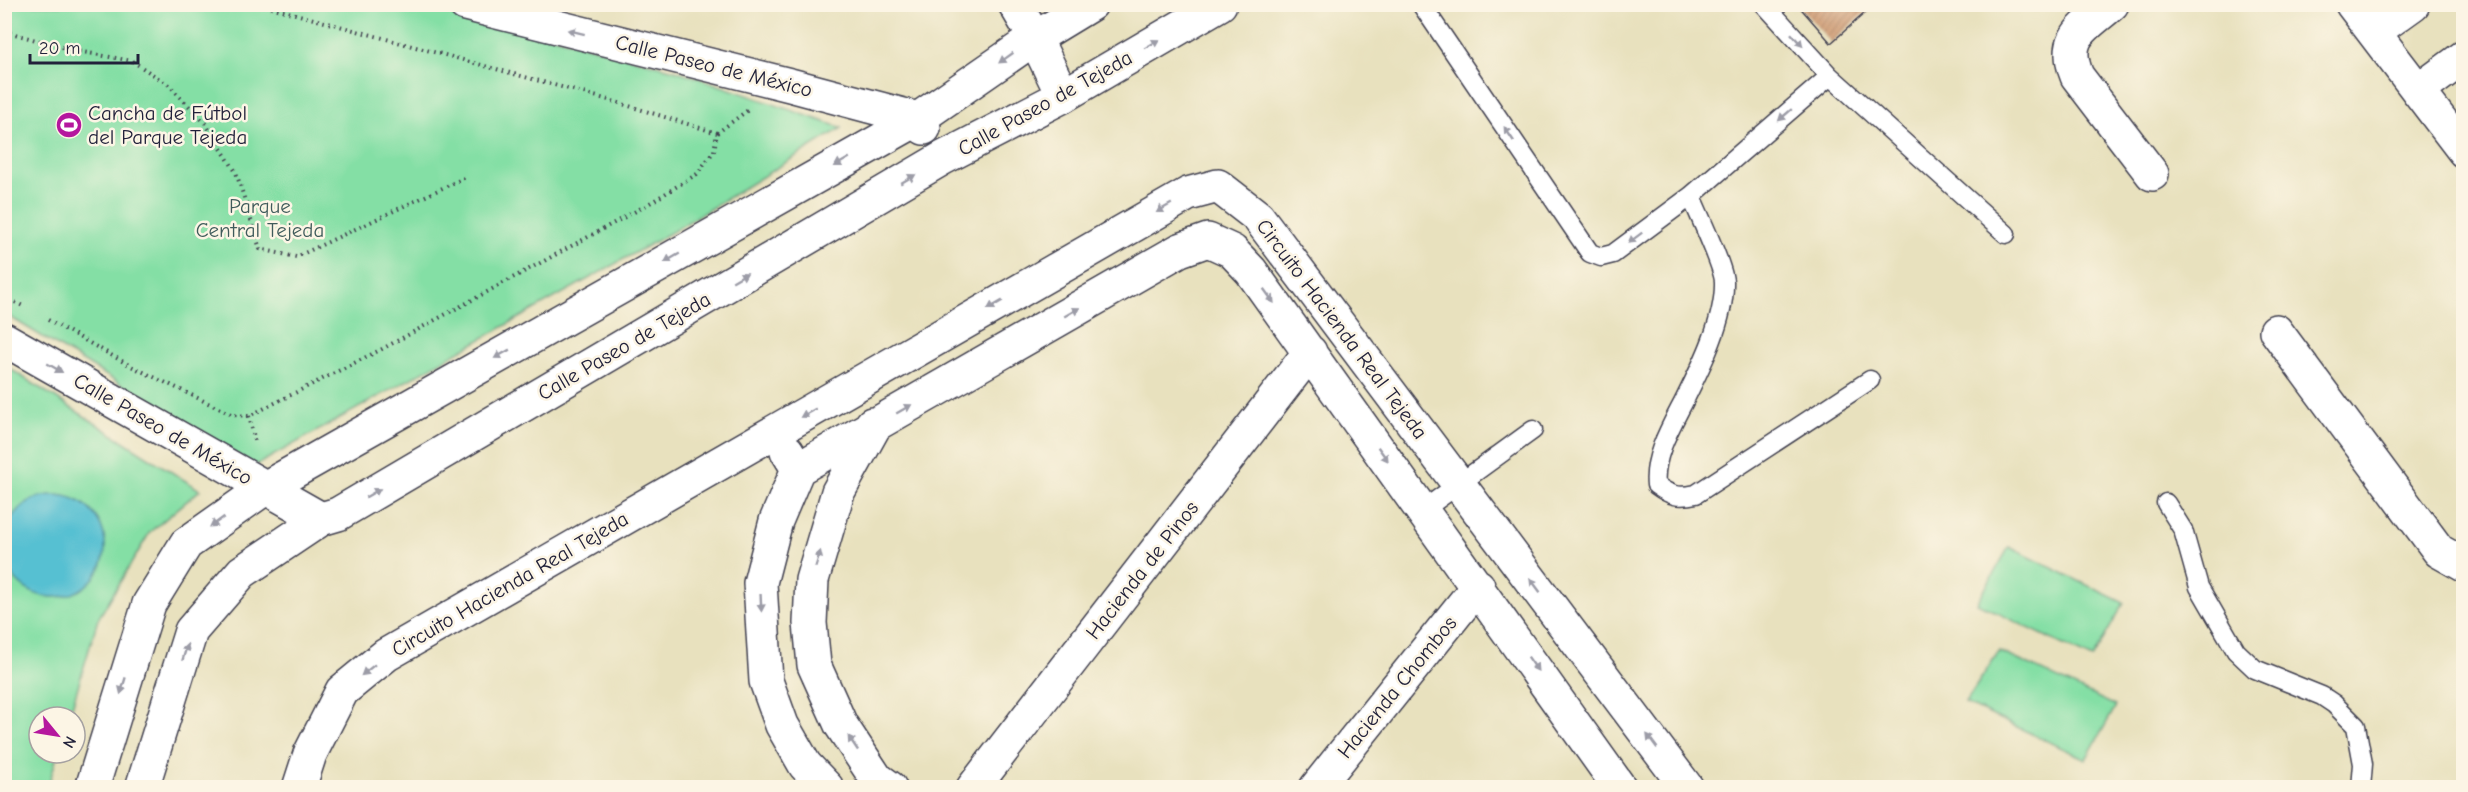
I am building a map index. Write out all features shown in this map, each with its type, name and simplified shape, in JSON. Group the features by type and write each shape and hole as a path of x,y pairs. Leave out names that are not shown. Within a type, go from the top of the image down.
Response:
{"street":[{"name":"Calle Paseo de México","path":"465,4 918,119"},
{"path":"1015,4 1035,38 1063,96"},
{"path":"92,788 149,604 186,544 265,488 918,119 1035,38 1091,4"},
{"name":"Calle Paseo de Tejeda","path":"142,788 191,631 242,572 321,519 338,514 943,158 1063,96 1220,4"},
{"path":"2112,4 2083,29 2071,47 2072,63 2077,76 2152,174"},
{"path":"2352,4 2463,151"},
{"path":"2374,32 2413,4"},
{"path":"2418,91 2463,57"},
{"path":"918,119 943,158"},
{"name":"Circuito Hacienda Real Tejeda","path":"299,788 310,754 342,691 386,655 1188,194 1218,186 1258,217 1687,788"},
{"name":"Circuito Hacienda Real Tejeda","path":"798,469 1180,250 1208,240 1232,250 1251,271 1620,788"},
{"path":"2276,331 2439,551 2463,565"},
{"name":"Calle Paseo de México","path":"4,339 321,519"},
{"name":"Hacienda de Pinos","path":"973,788 1311,352"},
{"path":"852,388 873,426 838,492 812,580 810,622 814,665 841,725 876,778 890,788"},
{"path":"774,431 798,469 776,521 760,583 766,681 782,725 805,765 827,788"},
{"name":"Hacienda Chombos","path":"1316,788 1478,586"}],"lane":[{"path":"1421,4 1590,253 1601,257 1613,254 1691,196 1830,76"},
{"path":"1764,4 1830,76 2006,234"},
{"path":"1691,196 1724,280 1721,309 1701,366 1668,433 1655,472 1656,485 1671,496 1682,497 1696,494 1870,380"},
{"path":"1423,510 1533,430"},
{"path":"2166,503 2183,530 2199,587 2236,651 2255,669 2322,696 2334,704 2356,726 2363,764 2361,788"}],"path":[{"path":"47,320 131,366 233,415 249,417 382,349 645,206 697,174 714,151 717,133 616,102 260,4"},
{"path":"4,31 72,50 132,61 169,85 205,123 236,172 260,249 296,257 468,176"},
{"path":"4,297 26,308"}],"green space":[{"name":"Parque Central Tejeda","path":"5,5 437,5 678,71 842,128 672,232 255,466 5,314"},
{"path":"4,365 200,490 150,532 98,619 73,705 27,705 27,765 54,765 48,787 5,787"},
{"path":"2009,547 2124,603 2092,659 1977,603"},
{"path":"1999,651 2116,706 2086,759 1965,703"}],"water":[{"path":"54,495 74,499 90,510 101,526 105,546 101,566 90,582 74,593 54,597 34,593 18,582 7,566 3,546 7,526 18,510 34,499"}],"building":[{"path":"1797,4 1875,4 1831,43"}],"place":[{"name":"Cancha de Fútbol del Parque Tejeda","path":"69,125"}]}
